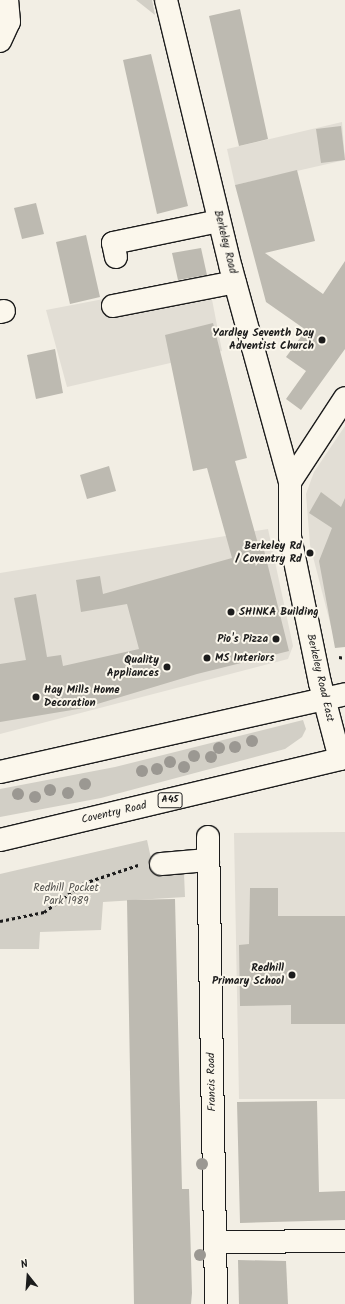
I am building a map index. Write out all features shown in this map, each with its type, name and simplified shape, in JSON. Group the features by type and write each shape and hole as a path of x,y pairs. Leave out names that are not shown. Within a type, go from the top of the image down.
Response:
{"main road":[{"path":"0,41 9,22 7,0"},
{"name":"Berkeley Road","path":"166,0 219,221 290,482"},
{"path":"116,257 113,242 219,221"},
{"path":"113,306 235,282"},
{"path":"290,482 345,398"},
{"name":"Berkeley Road East","path":"290,482 290,537 335,696 342,759"},
{"path":"0,772 335,696"},
{"name":"Coventry Road","path":"0,840 342,759"},
{"name":"Francis Road","path":"208,837 216,1304"},
{"path":"161,864 208,860"},
{"path":"215,1242 345,1241"}],"path":[{"path":"0,921 44,912 84,883 144,864 161,864"}],"shaded area":[{"path":"342,122 345,160 235,185 227,149"},
{"path":"208,279 222,351 67,387 46,310"},
{"path":"345,426 345,645 336,646 310,545 306,494 314,472"},
{"path":"268,529 293,646 288,659 0,734 0,573"},
{"name":"Redhill Primary School","path":"345,832 345,1099 239,1099 234,833"}],"green space":[{"path":"136,0 152,0 155,15"},
{"path":"303,720 306,729 302,737 285,749 101,798 0,817 0,789 115,767"},
{"name":"Redhill Pocket Park 1989","path":"147,840 154,872 184,873 185,897 103,902 101,930 40,932 39,949 0,949 0,874"}],"building":[{"path":"240,9 268,139 239,146 209,16"},
{"path":"151,54 188,206 157,214 123,60"},
{"path":"341,126 345,160 321,163 316,129"},
{"path":"297,170 315,241 265,253 323,294 345,261 345,349 301,410 286,399 306,371 286,357 306,330 266,302 235,185"},
{"path":"36,203 44,234 22,239 14,208"},
{"path":"86,235 100,297 70,304 56,242"},
{"path":"201,248 207,275 178,280 172,253"},
{"path":"213,323 247,458 235,461 260,551 264,550 289,651 197,674 84,708 0,722 0,664 26,660 14,598 36,594 47,657 61,655 63,666 139,649 127,604 81,612 76,580 100,576 103,594 232,558 207,468 193,471 165,335"},
{"path":"55,349 63,393 36,399 27,355"},
{"path":"109,466 116,491 87,499 80,475"},
{"path":"321,492 341,507 345,498 345,647 335,648 319,561 332,528 309,513"},
{"path":"250,888 278,888 278,916 345,916 345,1024 291,1024 291,1005 240,1006 239,945 249,944"},
{"path":"175,899 182,1189 189,1189 191,1304 134,1304 127,900"},
{"path":"317,1101 319,1192 345,1191 345,1220 240,1223 237,1102"},
{"path":"238,1260 286,1261 288,1304 239,1304"}],"place":[{"name":"Yardley Seventh Day Adventist Church","path":"322,340"},
{"name":"Berkeley Rd / Coventry Rd","path":"310,553"},
{"name":"SHINKA Building","path":"231,612"},
{"name":"Pio's Pizza","path":"276,639"},
{"name":"MS Interiors","path":"207,658"},
{"name":"Quality Appliances","path":"167,667"},
{"name":"Hay Mills Home Decoration","path":"36,697"},
{"name":"Redhill Primary School","path":"292,975"}]}
